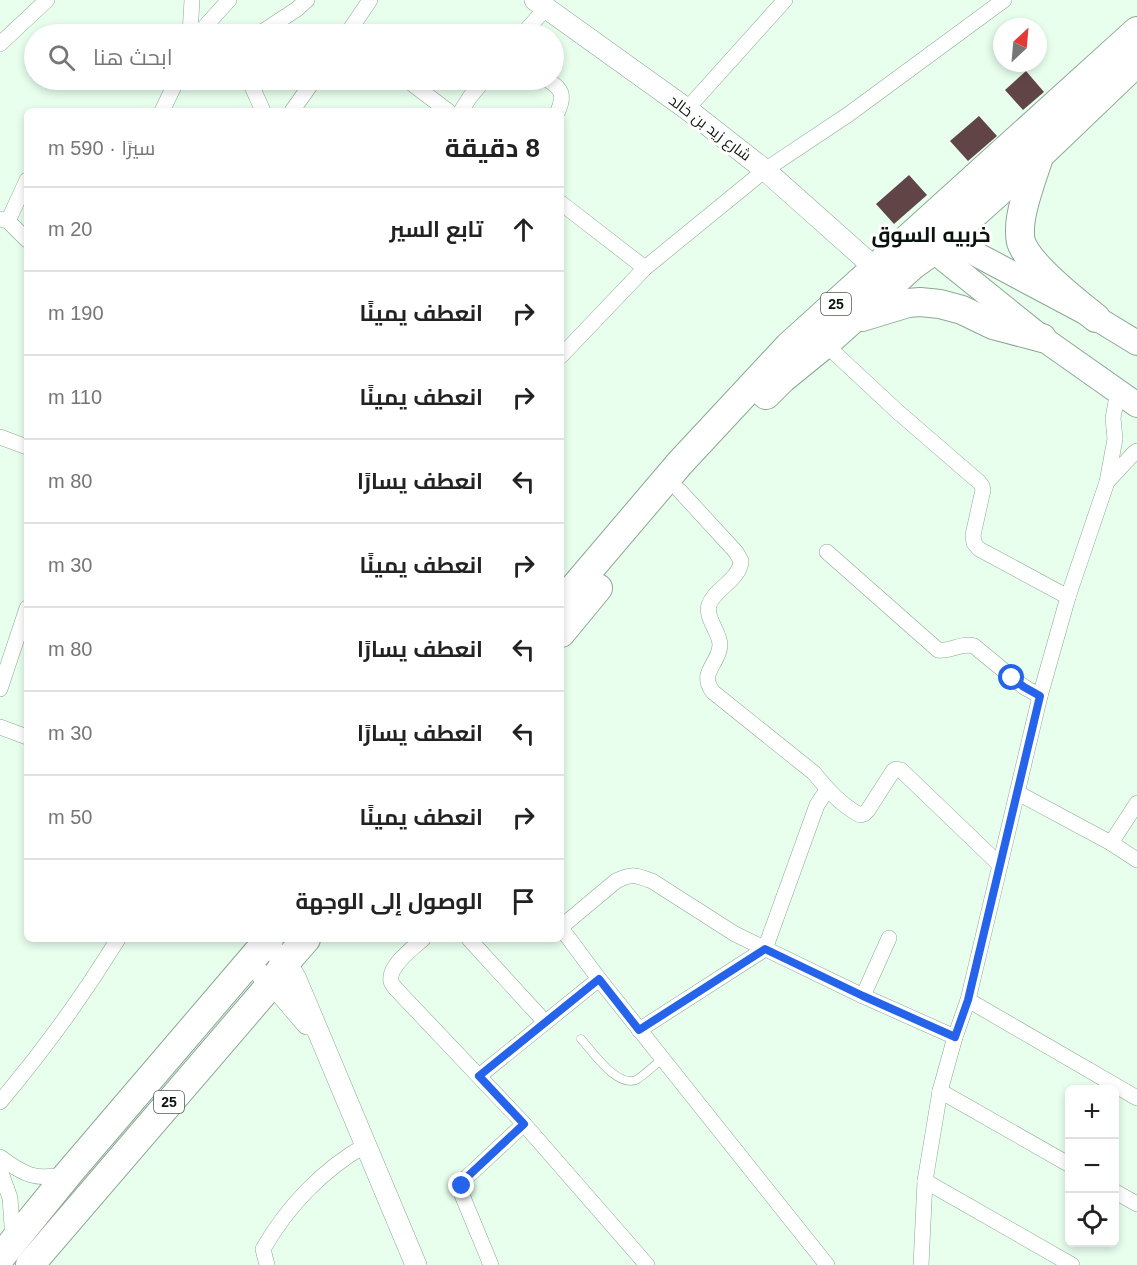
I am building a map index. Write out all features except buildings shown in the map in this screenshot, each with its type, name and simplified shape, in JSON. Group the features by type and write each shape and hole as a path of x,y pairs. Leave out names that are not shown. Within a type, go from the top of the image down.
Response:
{"highway":[{"name":"25","path":"564,629 679,490 769,391 913,265 931,234 1137,31"},
{"name":"25","path":"564,599 680,463 789,346 875,268 931,234 1040,154 1137,62"},
{"path":"1040,154 1019,227 1021,243 1030,258 1048,278 1096,318"},
{"path":"854,319 908,303 921,302 962,310 993,325 1042,338"},
{"name":"25","path":"7,1250 69,1173 268,958 300,942"},
{"name":"25","path":"30,1265 268,958"}],"main road":[{"name":"شارع زيد بن خالد","path":"541,4 687,109 765,170 875,268"},
{"path":"931,234 1096,318 1137,343"},
{"path":"931,234 1042,338 1127,398"},
{"path":"268,958 323,1043 416,1265"}],"street":[{"path":"0,44 47,0"},
{"path":"192,0 196,24"},
{"path":"206,24 229,0"},
{"path":"274,24 307,0"},
{"path":"354,24 370,0"},
{"path":"687,109 785,0"},
{"path":"564,353 645,268 765,170 849,114 1004,0"},
{"path":"530,24 541,4"},
{"path":"163,108 172,90"},
{"path":"254,90 262,108"},
{"path":"294,108 307,90"},
{"path":"420,90 444,108"},
{"path":"463,108 476,90"},
{"path":"559,90 562,95 559,108"},
{"path":"24,185 4,220 24,237"},
{"path":"564,205 645,268"},
{"path":"825,344 979,482 982,486 982,494 973,535 974,543 979,549 1068,597"},
{"path":"921,1265 925,1182 940,1091 968,1000 1040,696 1068,597 1107,482 1115,439 1113,418 1127,398"},
{"path":"0,437 24,446"},
{"path":"1107,482 1137,451"},
{"path":"679,490 736,552 741,561 739,571 709,606 720,645 709,673 708,685 713,692 814,773 827,790 860,815 868,810 893,771 901,770 1000,865"},
{"path":"827,552 938,650 944,651 964,644 974,646 1024,687 1040,696"},
{"path":"0,689 24,617"},
{"path":"0,727 24,737"},
{"path":"639,1030 765,949 817,806 827,790"},
{"path":"1018,793 1111,843 1137,860"},
{"path":"1111,843 1137,803"},
{"path":"564,925 616,881 637,875 652,881 735,934 863,996 955,1037"},
{"path":"564,932 639,1030 827,1265"},
{"path":"863,996 889,938"},
{"path":"0,1102 52,1036 116,942"},
{"path":"420,942 396,964 391,973 391,982 396,990 524,1124 647,1265"},
{"path":"472,942 545,1022"},
{"path":"479,1076 599,979"},
{"path":"968,1000 1137,1098"},
{"path":"940,1091 1065,1162"},
{"path":"491,1265 462,1195 462,1186 473,1171 524,1124"},
{"path":"252,1265 282,1218 335,1165 366,1145"},
{"path":"0,1157 12,1167 30,1176 53,1177 69,1173"},
{"path":"0,1170 10,1198 7,1250"},
{"path":"925,1182 1072,1265"},
{"path":"1118,1193 1137,1204"},
{"path":"263,1249 267,1265"}],"lane":[{"path":"581,1039 614,1075 624,1080 636,1080 663,1059"}],"district":[{"name":"خربیه السوق","path":"931,235"}],"route":[{"path":"462,1186 473,1171 524,1124 479,1076 599,979 639,1030 765,949 955,1037 968,1000 1040,696 1012,678"}]}
